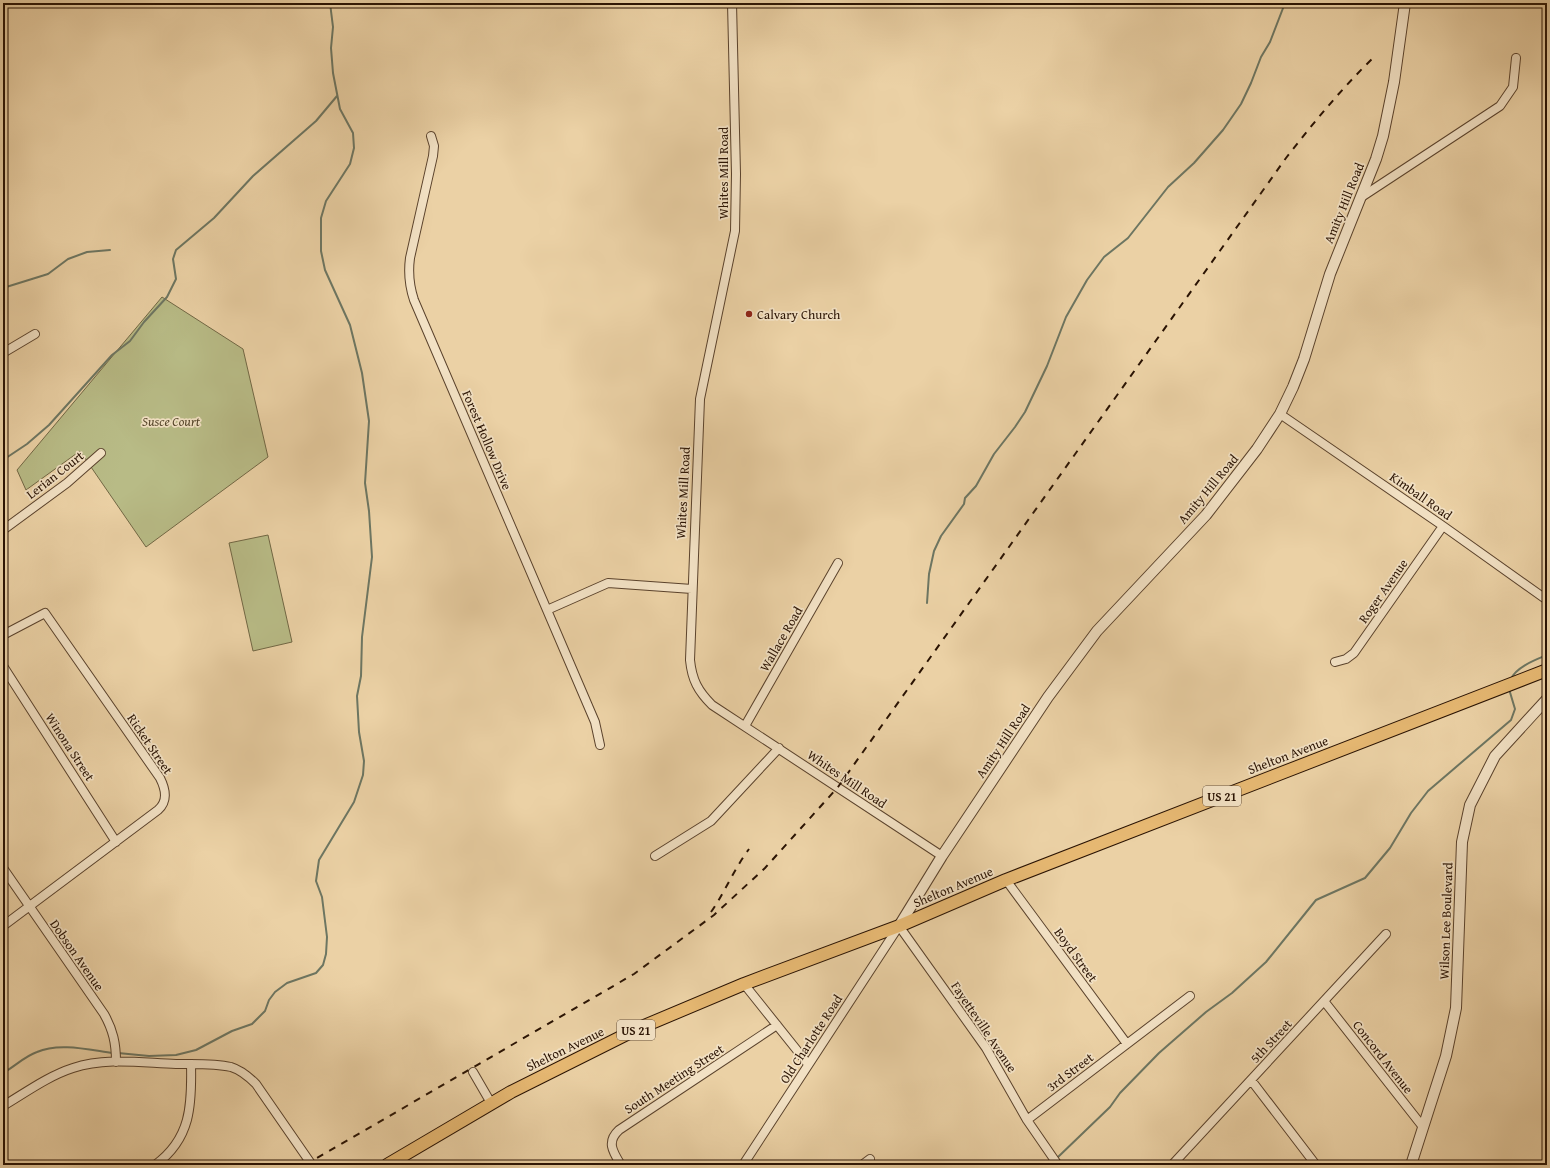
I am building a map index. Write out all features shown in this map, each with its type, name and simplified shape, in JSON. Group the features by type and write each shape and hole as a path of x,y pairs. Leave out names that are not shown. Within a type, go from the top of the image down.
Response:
{"main road":[{"name":"Shelton Avenue","path":"387,1165 491,1103 568,1062 637,1029 744,984 899,926 1006,880 1547,670"}],"street":[{"name":"Whites Mill Road","path":"732,3 736,174 735,231 700,399 692,589 690,660 692,677 700,693 712,704 942,856"},
{"name":"Amity Hill Road","path":"899,926 942,856 1048,697 1097,631 1206,515 1233,483 1280,414 1304,359 1330,274 1376,159 1385,129 1394,82 1404,3"},
{"path":"1360,198 1500,106 1513,88 1516,58"},
{"name":"Forest Hollow Drive","path":"431,136 434,146 433,156 410,258 408,272 409,286 595,722 600,745"},
{"path":"3,353 35,334"},
{"name":"Kimball Road","path":"1280,414 1443,526 1547,600"},
{"name":"Lerian Court","path":"3,530 67,483 101,453"},
{"name":"Roger Avenue","path":"1335,662 1346,659 1354,652 1443,526"},
{"name":"Wallace Road","path":"745,726 838,563"},
{"path":"547,610 608,583 692,589"},
{"name":"Ricket Street","path":"3,635 45,613 160,778 166,792 163,806 3,926"},
{"name":"Winona Street","path":"3,666 116,842"},
{"name":"Wilson Lee Boulevard","path":"1411,1165 1446,1056 1456,1008 1462,842 1470,805 1495,756 1547,699"},
{"path":"655,856 710,821 779,748"},
{"name":"Dobson Avenue","path":"3,868 112,1029 116,1045 116,1062"},
{"name":"Boyd Street","path":"1006,880 1127,1044"},
{"name":"Old Charlotte Road","path":"743,1165 899,926"},
{"name":"Fayetteville Avenue","path":"899,926 986,1048 1027,1120 1058,1165"},
{"name":"5th Street","path":"1177,1163 1251,1080 1386,934"},
{"path":"744,984 808,1064"},
{"name":"3rd Street","path":"1027,1120 1190,996"},
{"name":"Concord Avenue","path":"1324,1001 1423,1127"},
{"name":"South Meeting Street","path":"621,1165 612,1151 611,1143 613,1136 619,1130 777,1025"},
{"path":"3,1106 72,1068 92,1063 116,1062 226,1066 246,1074 256,1084 312,1165"},
{"path":"155,1165 164,1158 178,1141 188,1121 191,1099 191,1064"},
{"path":"473,1072 491,1103"},
{"path":"1251,1080 1316,1165"},
{"path":"862,1165 870,1159"}],"green space":[{"name":"Susce Court","path":"162,297 243,349 268,457 146,547 80,451 26,490 17,470"},
{"path":"268,535 292,642 253,651 229,543"}],"waterway":[{"path":"118,1053 149,1056 176,1055 196,1050 232,1031 252,1024 265,1011 269,1000 275,992 287,983 316,973 323,965 326,954 327,937 322,897 316,881 319,860 354,802 363,775 364,761 359,732 357,696 361,676 362,637 372,557 369,511 365,483 369,421 362,373 350,325 325,270 321,251 321,218 326,201 350,164 354,148 353,133 340,109 333,73 331,48 333,27 330,3"},
{"path":"927,603 929,574 934,551 941,536 964,504 965,498 976,486 994,454 1025,412 1047,366 1066,317 1087,280 1104,257 1128,238 1168,187 1194,163 1223,130 1241,104 1261,57 1270,42 1285,3"},
{"path":"3,460 27,444 49,425 112,355 130,341 144,322 167,297 176,279 173,259 176,250 214,218 253,176 316,121 337,96"},
{"path":"3,288 48,274 68,259 87,252 110,250"},
{"path":"1511,679 1521,667 1547,655"},
{"path":"1057,1158 1110,1107 1120,1093 1159,1053 1206,1012 1232,993 1266,962 1316,900 1365,878 1390,848 1411,813 1428,791 1511,720 1515,709 1509,689"},
{"path":"3,1073 28,1056 46,1049 65,1047 113,1053"}],"railway":[{"path":"305,1165 634,974 714,915 765,868 838,787 1286,158 1351,80 1375,56"},
{"path":"711,912 749,849"}],"place":[{"name":"Calvary Church","path":"749,314"}]}
